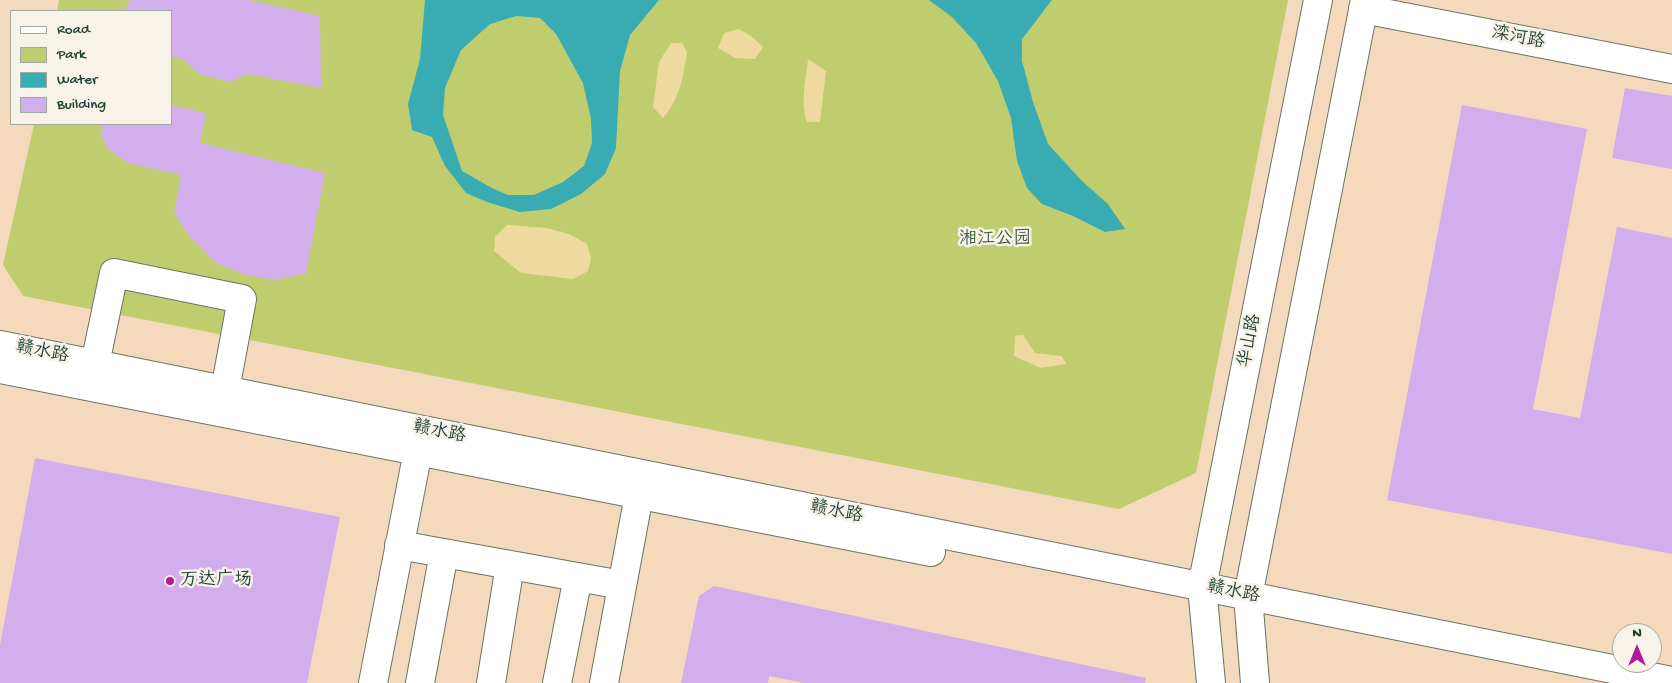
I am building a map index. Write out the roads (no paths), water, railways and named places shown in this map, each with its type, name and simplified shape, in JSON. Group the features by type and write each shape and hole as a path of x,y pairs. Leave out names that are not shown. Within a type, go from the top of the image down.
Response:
{"main road":[{"name":"华山路","path":"1211,683 1202,596 1318,0"},
{"name":"滦河路","path":"1364,4 1672,69"},
{"path":"1255,683 1248,605 1364,4"},
{"path":"95,364 114,273 242,299 225,390"},
{"name":"赣水路","path":"0,345 225,390 1202,596 1672,682"},
{"name":"赣水路","path":"0,369 639,495 1202,596"},
{"path":"373,683 418,451"},
{"path":"604,683 639,495"},
{"path":"399,545 622,585"},
{"path":"420,683 444,554"},
{"path":"491,683 510,565"},
{"path":"557,683 578,577"},
{"name":"赣水路","path":"1248,605 1606,683"}],"water":[{"path":"425,0 659,0 630,35 620,71 616,148 605,174 581,194 551,209 520,212 487,202 466,193 445,166 432,137 412,130 408,104 420,59","holes":["516,16 540,18 556,34 583,83 591,119 592,143 584,166 563,182 534,195 508,195 462,171 443,115 445,88 461,50 490,24"]},
{"path":"929,0 1052,0 1022,39 1022,61 1033,102 1048,144 1083,182 1108,204 1125,229 1105,232 1073,216 1042,204 1027,188 1017,161 1011,118 998,81 976,43 952,17"}],"place":[{"name":"万达广场","path":"170,581"}],"park label":[{"name":"湘江公园","path":"995,240"}]}
